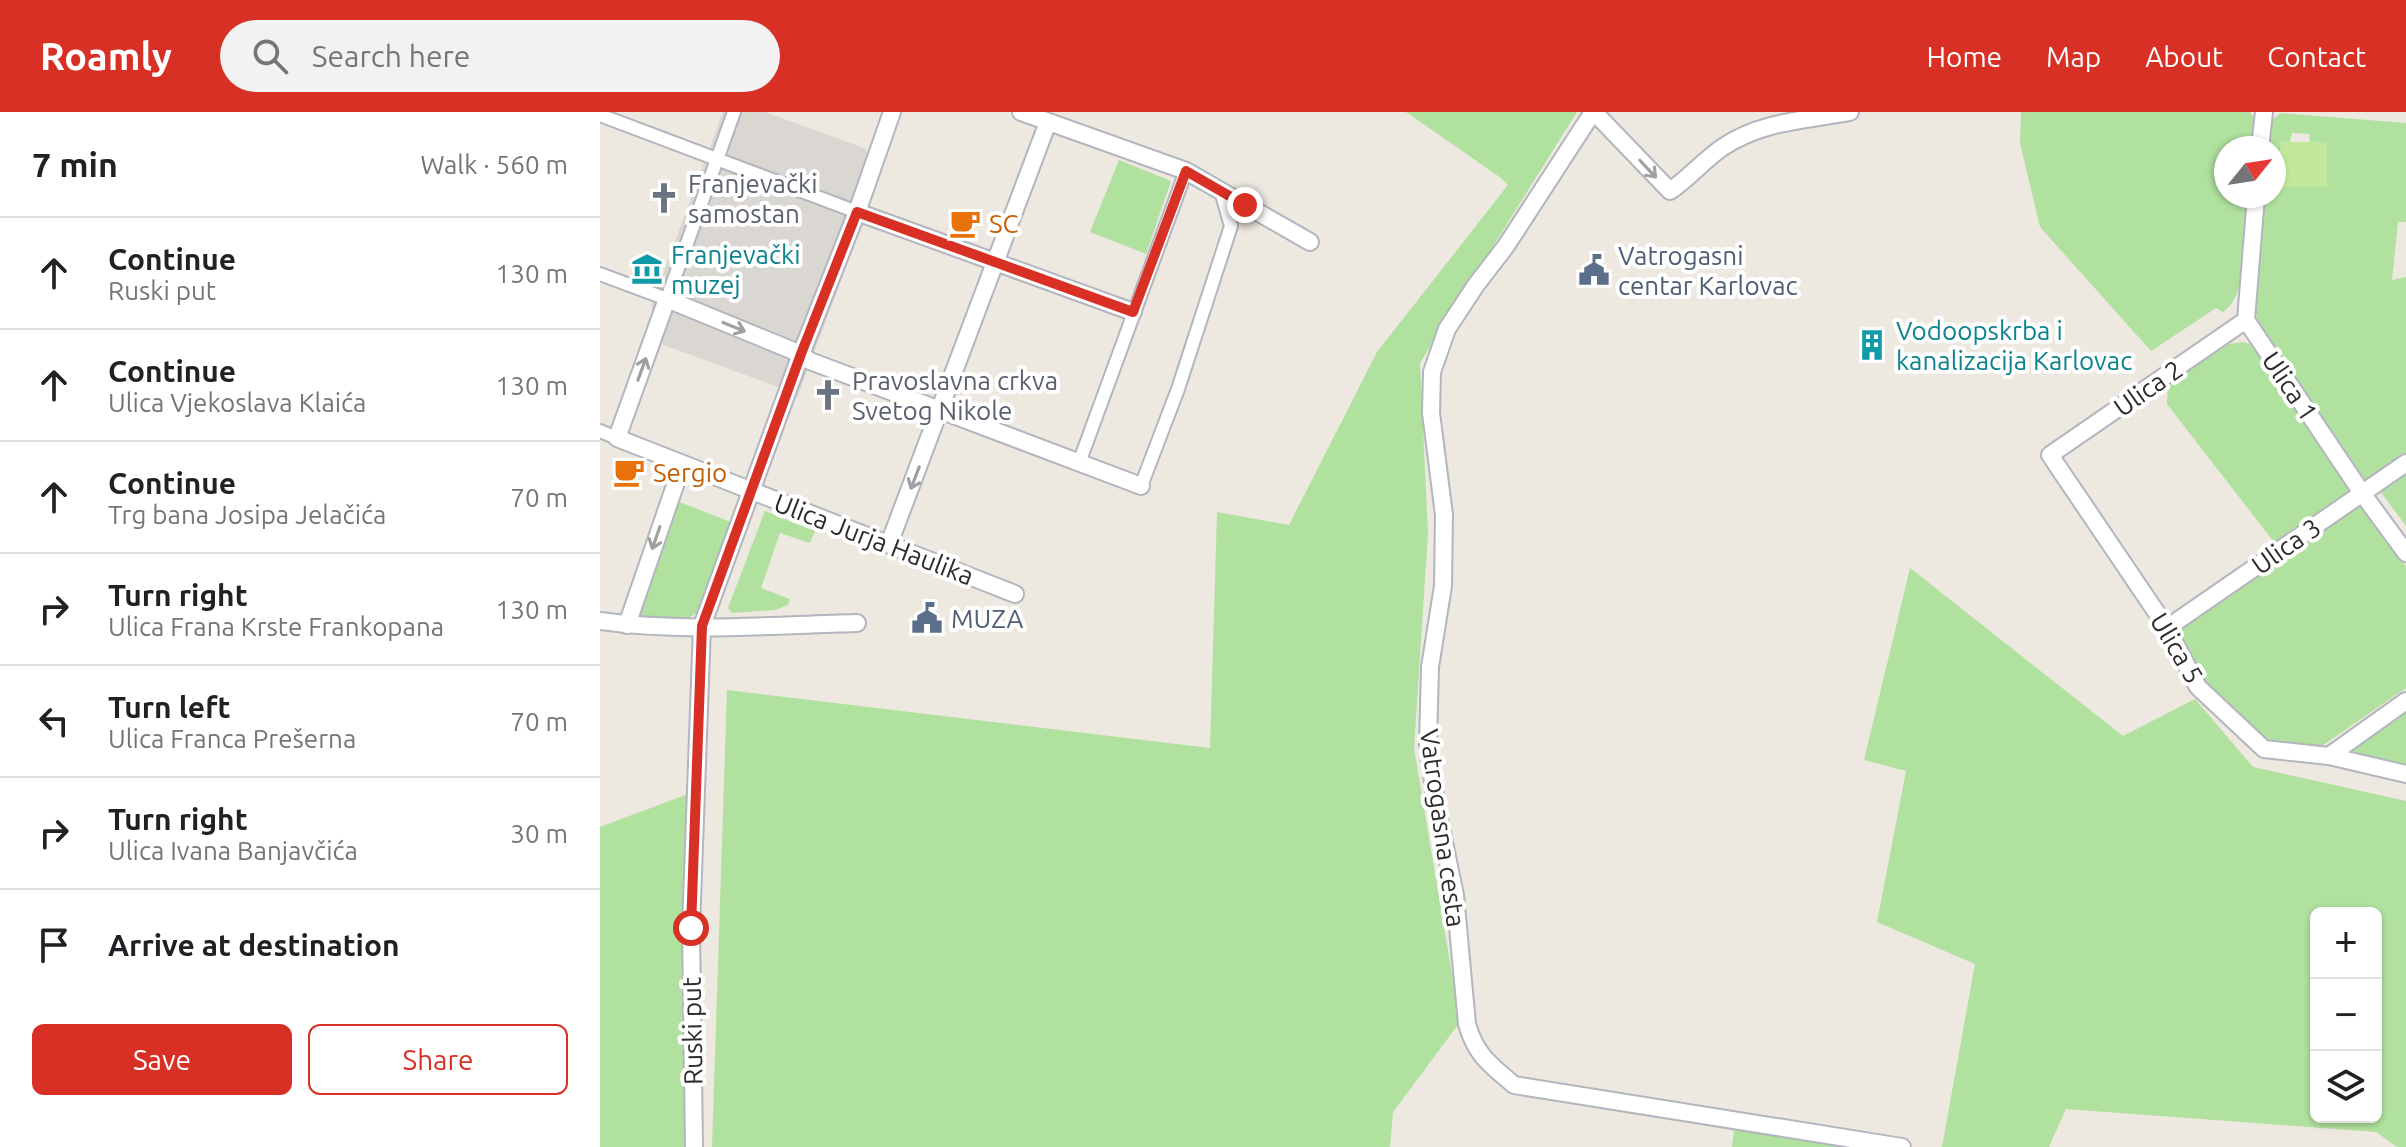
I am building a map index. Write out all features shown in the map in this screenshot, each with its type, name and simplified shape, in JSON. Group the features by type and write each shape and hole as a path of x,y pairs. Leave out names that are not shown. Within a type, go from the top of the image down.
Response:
{"street":[{"path":"617,438 734,112"},
{"name":"Ruski put","path":"694,1147 691,928 702,626 892,112"},
{"path":"1021,112 1186,171 1310,242"},
{"path":"1594,112 1670,191 1708,158 1748,132 1798,115 1850,112"},
{"name":"Vatrogasna cesta","path":"1594,112 1447,329 1432,372 1431,413 1444,515 1443,586 1430,667 1428,744 1436,804 1455,895 1467,1024 1472,1043 1480,1056 1514,1085 1902,1147"},
{"path":"2261,136 2264,112"},
{"path":"600,115 996,264 1133,312"},
{"path":"889,544 1048,122"},
{"path":"1079,463 1186,171"},
{"path":"600,274 801,354 810,361 1141,486 1178,389 1231,226 1221,191"},
{"path":"2246,320 2255,208"},
{"name":"Ulica 2","path":"2050,455 2246,320"},
{"name":"Ulica 1","path":"2246,320 2406,553"},
{"name":"Ulica Jurja Haulika","path":"600,431 1015,594"},
{"name":"Ulica 5","path":"2050,455 2167,628 2198,687 2264,749 2329,756 2406,774"},
{"name":"Ulica 3","path":"2167,628 2406,463"},
{"path":"627,625 682,465"},
{"path":"600,621 627,625 702,626 857,623"},
{"path":"2329,756 2406,701"}],"green space":[{"path":"1406,112 1577,112 1420,363 1428,533 1414,748 1460,1022 1393,1112 1390,1147 712,1147 727,690 1210,748 1217,512 1289,525 1377,352 1508,185"},
{"path":"2021,112 2250,112 2255,119 2254,136 2214,136 2214,208 2249,208 2242,276 2232,303 2223,312 2216,308 2151,351 2040,227 2020,143"},
{"path":"2281,113 2406,123 2406,222 2398,222 2392,280 2406,277 2406,459 2362,484 2266,342 2257,319 2254,300 2262,208 2286,208 2286,187 2327,187 2327,142 2310,142 2309,134 2292,133 2290,142 2286,142 2286,136 2268,136 2270,121"},
{"path":"2286,142 2327,142 2327,187 2286,187"},
{"path":"1119,160 1171,181 1146,254 1090,232"},
{"path":"2242,342 2261,347 2351,481 2352,494 2277,546 2167,404 2168,385 2222,345"},
{"path":"2406,469 2406,526 2378,488"},
{"path":"677,501 733,523 702,610 688,618 641,617 638,615"},
{"path":"2361,501 2406,566 2406,688 2316,750 2265,743 2200,684 2174,634 2179,623 2286,558"},
{"path":"765,511 815,531 810,543 780,533 761,588 790,599 788,605 775,610 732,613 728,608"},
{"path":"1910,568 2123,736 2195,699 2253,767 2406,801 2406,1147 2397,1147 2376,1132 2066,1109 2049,1147 1942,1147 1975,964 1877,922 1906,771 1864,760"},
{"path":"2406,705 2406,768 2347,755 2347,748"},
{"path":"688,794 685,1147 600,1147 600,827"},
{"path":"1734,1130 1852,1147 1732,1147"}],"shaded area":[{"path":"723,112 765,112 864,148 882,171 797,398 778,387 661,344 651,306"}],"place":[{"name":"Franjevački samostan","path":"664,198"},
{"name":"SC","path":"965,223"},
{"name":"Franjevački muzej","path":"647,269"},
{"name":"Vatrogasni centar Karlovac","path":"1594,270"},
{"name":"Vodoopskrba i kanalizacija Karlovac","path":"1872,345"},
{"name":"Pravoslavna crkva Svetog Nikole","path":"828,395"},
{"name":"Sergio","path":"629,472"},
{"name":"MUZA","path":"927,618"}],"route":[{"path":"691,928 702,626 801,354 857,212 1133,312 1186,171 1245,205"}]}
